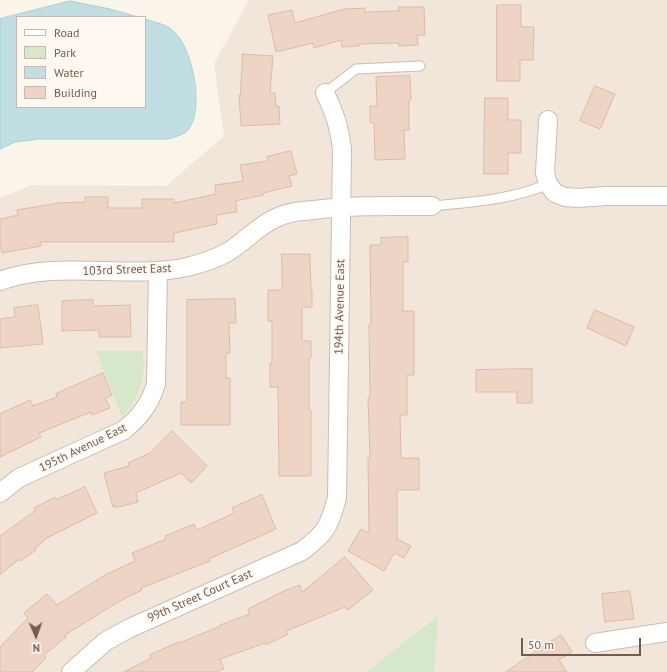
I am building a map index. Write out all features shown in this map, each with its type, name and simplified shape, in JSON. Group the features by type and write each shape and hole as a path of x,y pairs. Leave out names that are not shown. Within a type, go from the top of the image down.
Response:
{"street":[{"name":"194th Avenue East","path":"325,93 340,130 342,149 337,498 330,523"},
{"path":"548,120 545,173 548,184 555,193 565,197 578,198 606,196 667,196"},
{"name":"103rd Street East","path":"0,281 14,276 42,271 158,271 187,267 226,253 262,226 276,218 292,212 342,206 432,206"},
{"name":"195th Avenue East","path":"0,493 19,478 124,430 145,410 152,397 156,384 158,271"},
{"name":"99th Street Court East","path":"71,672 106,641 130,628 302,551 323,534 330,523"},
{"path":"595,643 667,632"}],"lane":[{"path":"325,93 356,69 420,66"},
{"path":"432,206 498,199 537,189 548,184"}],"shaded area":[{"path":"249,0 667,0 667,672 434,672 437,615 366,672 0,672 0,198 32,185 166,186 224,136 214,64"}],"green space":[{"path":"96,351 143,351 144,370 140,387 133,402 122,417"},
{"path":"438,615 434,672 366,672"}],"water":[{"path":"70,1 110,9 134,16 16,16 16,108 146,108 146,19 168,27 179,37 191,63 196,95 192,123 186,132 169,139 39,139 15,142 0,149 0,19"}],"building":[{"path":"497,5 521,5 521,27 534,27 533,60 520,60 520,81 497,81"},
{"path":"399,7 424,7 425,35 417,35 418,45 399,46 399,43 359,44 359,46 342,47 341,40 314,48 313,43 276,52 268,15 292,10 295,23 344,9 365,8 365,12 399,11"},
{"path":"243,54 273,56 270,93 275,93 276,106 279,106 280,124 241,126 239,95"},
{"path":"410,76 411,100 409,100 409,130 404,130 405,159 375,160 374,123 370,123 370,106 377,106 376,77"},
{"path":"595,86 615,94 600,129 580,121"},
{"path":"485,98 508,98 508,120 521,120 521,153 508,153 508,174 484,174"},
{"path":"291,151 297,174 289,176 292,186 236,201 237,212 216,215 217,224 174,233 174,242 40,242 41,246 2,253 0,245 0,219 18,215 17,210 59,203 85,202 85,197 108,197 108,208 142,208 142,199 174,199 174,203 216,194 215,185 243,181 240,165 268,161 267,157"},
{"path":"408,237 408,262 403,262 403,311 414,311 414,375 407,375 407,415 400,415 401,458 419,458 419,490 397,490 397,539 411,546 404,558 394,553 384,571 348,551 361,529 369,533 368,458 370,458 368,398 370,398 369,324 371,324 370,245 381,245 381,238"},
{"path":"282,254 310,254 312,307 302,307 302,341 311,341 311,358 309,358 309,410 311,410 311,476 279,476 278,387 270,387 270,363 272,363 272,321 268,321 268,290 282,290"},
{"path":"235,299 236,323 229,323 230,353 226,353 226,378 230,378 230,425 181,425 181,402 187,402 187,300"},
{"path":"93,300 93,306 130,305 131,337 99,337 99,330 62,331 62,301"},
{"path":"38,305 43,344 0,348 0,319 15,317 14,308"},
{"path":"595,310 634,327 626,346 587,328"},
{"path":"532,369 532,403 517,403 517,392 476,392 476,370"},
{"path":"103,373 112,395 105,398 110,408 92,415 91,412 39,433 41,437 0,457 0,414 30,400 33,406 57,397 56,394"},
{"path":"172,431 207,466 191,483 181,473 136,493 138,502 113,507 104,473 129,466 128,463 150,453"},
{"path":"85,487 97,513 43,540 44,541 35,548 36,550 20,561 19,559 0,575 0,536 35,511 34,508 55,497 57,499"},
{"path":"262,495 276,529 209,559 210,561 141,588 142,590 118,602 65,635 66,637 44,655 46,658 32,672 0,672 0,647 28,618 24,613 47,594 57,605 105,575 135,561 132,553 166,539 165,536 194,524 197,530 234,513 232,508"},
{"path":"345,557 373,590 348,610 345,607 286,631 288,634 266,645 265,643 220,659 224,669 216,672 124,672 151,658 150,655 178,642 179,643 250,614 248,609 284,591 300,585 302,592"},
{"path":"630,591 634,619 605,622 602,594"},
{"path":"561,635 572,652 559,660 567,672 506,672"}]}
